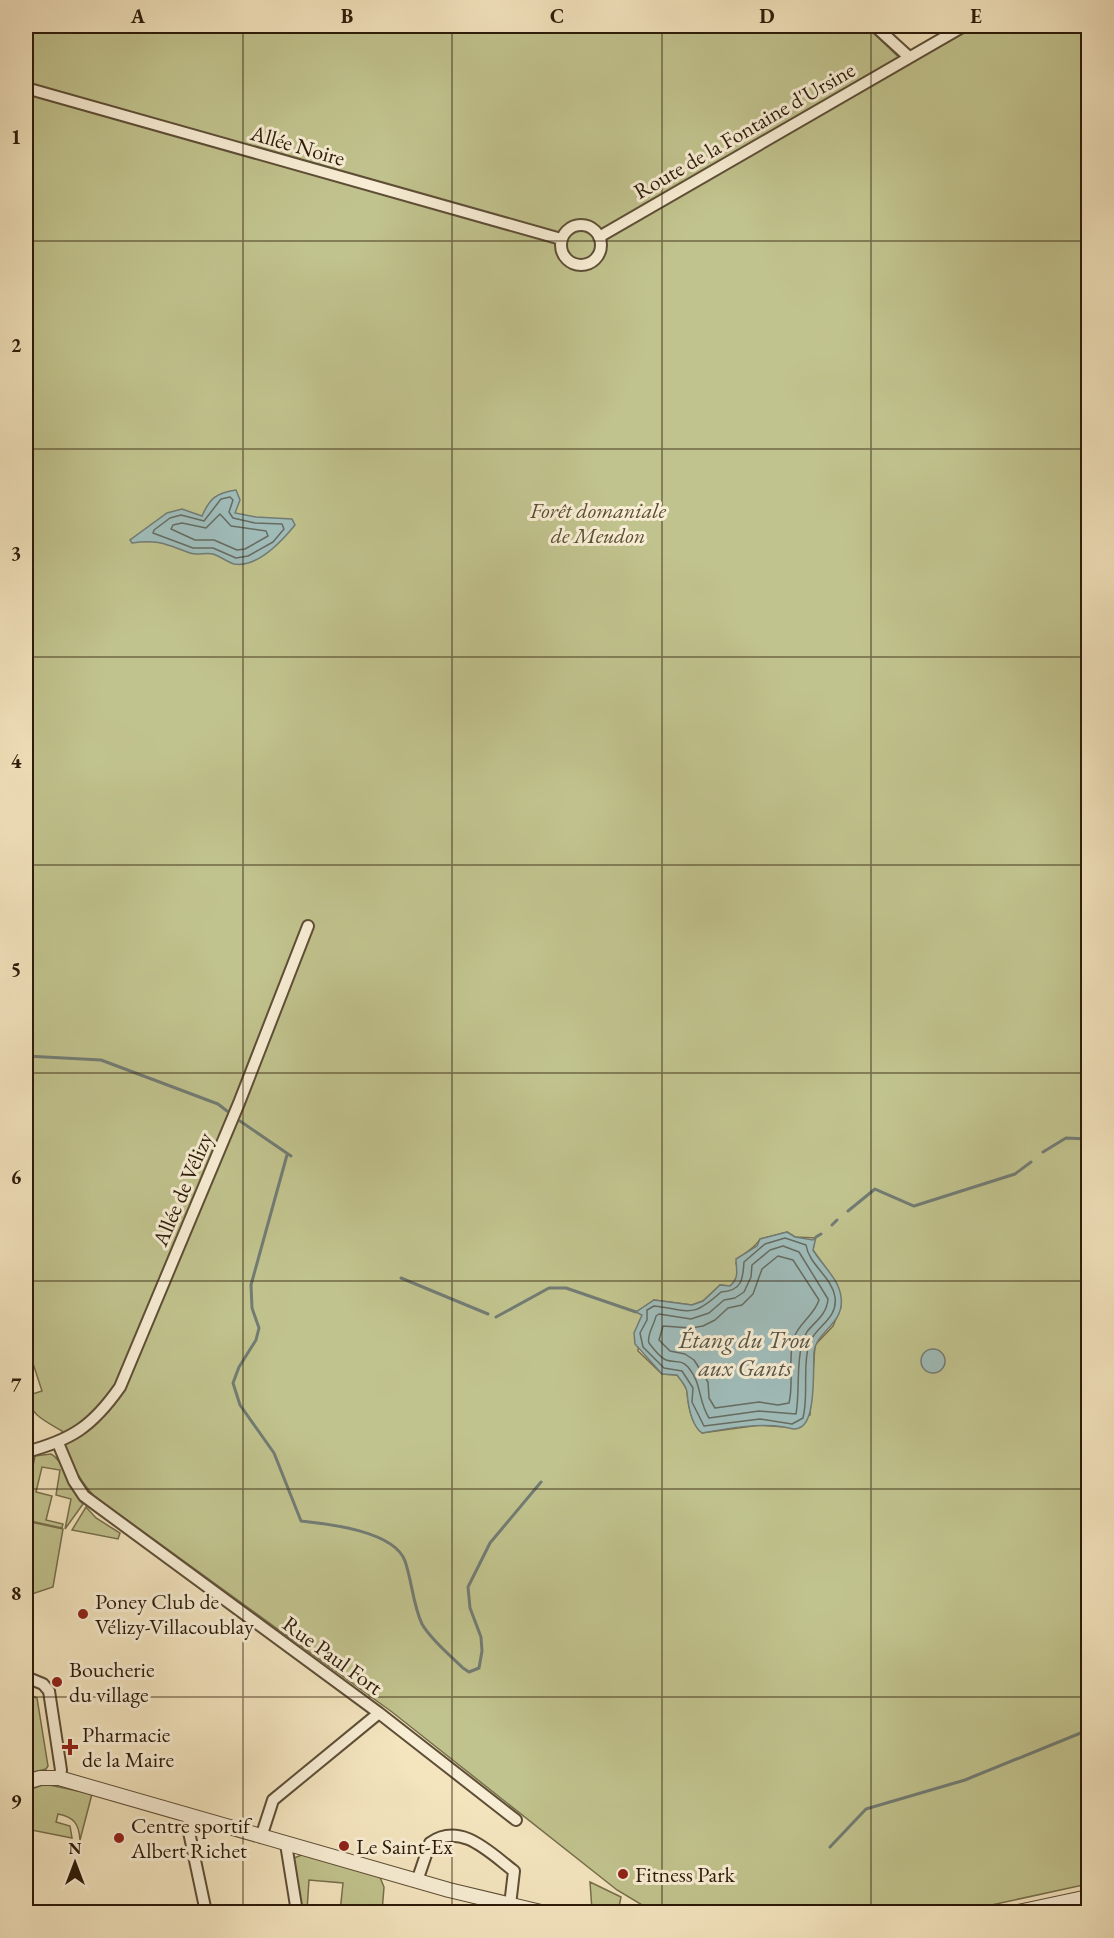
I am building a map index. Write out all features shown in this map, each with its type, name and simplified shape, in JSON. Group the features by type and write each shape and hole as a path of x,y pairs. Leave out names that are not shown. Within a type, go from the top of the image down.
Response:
{"street":[{"path":"875,26 909,57"},
{"name":"Route de la Fontaine d'Ursine","path":"599,237 964,26"},
{"name":"Allée Noire","path":"26,88 561,239"},
{"path":"577,225 590,227 599,237 599,254 584,265 572,264 562,255 561,239 566,230 577,225"},
{"name":"Allée de Vélizy","path":"26,1452 58,1443 90,1425 120,1387 239,1103 308,926"},
{"name":"Rue Paul Fort","path":"58,1443 74,1481 84,1496 379,1713 516,1820"},
{"path":"26,1677 43,1684 50,1691 61,1770 59,1779"},
{"path":"261,1837 273,1800 379,1713"},
{"path":"26,1782 40,1778 59,1779 417,1881 541,1912"},
{"path":"192,1818 189,1832 206,1912"},
{"path":"417,1881 430,1843 450,1833 459,1835 477,1843 514,1871 510,1905"},
{"path":"286,1844 297,1912"},
{"path":"1018,1912 1089,1897"}],"green space":[{"name":"Forêt domaniale de Meudon","path":"26,26 866,26 906,64 975,26 1088,26 1088,1884 959,1912 652,1911 617,1890 392,1712 94,1496 73,1466 62,1431 35,1413 28,1403 26,1396 42,1391 26,1342","holes":["787,1232 795,1237 815,1238 813,1250 837,1284 841,1307 833,1326 815,1345 810,1415 785,1427 760,1425 702,1433 689,1408 687,1390 677,1375 662,1374 638,1351 642,1315 637,1312 654,1300 692,1305 703,1301 720,1285 733,1284 737,1275 736,1263 760,1239"]},
{"path":"51,1454 60,1463 74,1492 83,1504 65,1529 71,1499 56,1495 60,1470 42,1467 36,1492 52,1496 46,1520 63,1524 62,1528 26,1520 26,1491 28,1491 35,1456"},
{"path":"86,1507 96,1518 120,1533 118,1539 72,1530"},
{"path":"26,1521 63,1529 53,1587 26,1596 26,1567 30,1556 26,1546"},
{"path":"26,1693 37,1698 48,1766 46,1769 26,1774"},
{"path":"45,1784 92,1794 80,1840 75,1822 58,1814 56,1822 70,1826 72,1838 26,1829 26,1791"},
{"path":"304,1854 379,1875 384,1887 382,1912 340,1912 343,1883 309,1880 307,1910 318,1912 302,1912 294,1858"},
{"path":"590,1882 621,1897 618,1912 592,1910"}],"water":[{"path":"236,490 240,500 235,513 292,519 295,525 269,552 252,562 234,564 213,554 193,554 162,544 132,543 130,540 167,513 182,509 202,516 214,497"},
{"name":"Étang du Trou aux Gants","path":"787,1232 795,1237 813,1240 816,1237 813,1250 834,1278 841,1297 839,1314 820,1338 814,1352 813,1393 806,1422 796,1429 753,1426 702,1433 693,1420 687,1390 677,1375 662,1374 635,1344 634,1333 642,1315 636,1312 654,1300 692,1305 703,1301 720,1285 730,1286 733,1283 737,1273 736,1259 757,1246 760,1239"},
{"path":"933,1349 942,1352 945,1361 942,1370 933,1373 924,1370 921,1361 924,1352"}],"waterway":[{"path":"26,1056 101,1060 218,1104 227,1111"},
{"path":"240,1121 291,1156"},
{"path":"1043,1152 1066,1138 1088,1139"},
{"path":"287,1155 251,1285 252,1308 259,1328 256,1340 239,1367 233,1383 240,1405 274,1453 301,1521 359,1531 375,1536 399,1551 405,1561 422,1624 436,1642 469,1672 479,1668 482,1651 481,1637 470,1608 468,1587 490,1543 541,1482"},
{"path":"848,1211 875,1189 914,1206 1015,1174 1031,1162"},
{"path":"832,1225 837,1220"},
{"path":"816,1237 821,1234"},
{"path":"401,1278 488,1314"},
{"path":"496,1317 549,1288 566,1288 636,1312"},
{"path":"830,1847 866,1809 965,1780 1088,1730"}],"place":[{"name":"Poney Club de Vélizy-Villacoublay","path":"83,1614"},
{"name":"Boucherie du village","path":"57,1682"},
{"name":"Pharmacie de la Maire","path":"70,1747"},
{"name":"Centre sportif Albert Richet","path":"119,1838"},
{"name":"Le Saint-Ex","path":"344,1846"},
{"name":"Fitness Park","path":"623,1874"}]}
